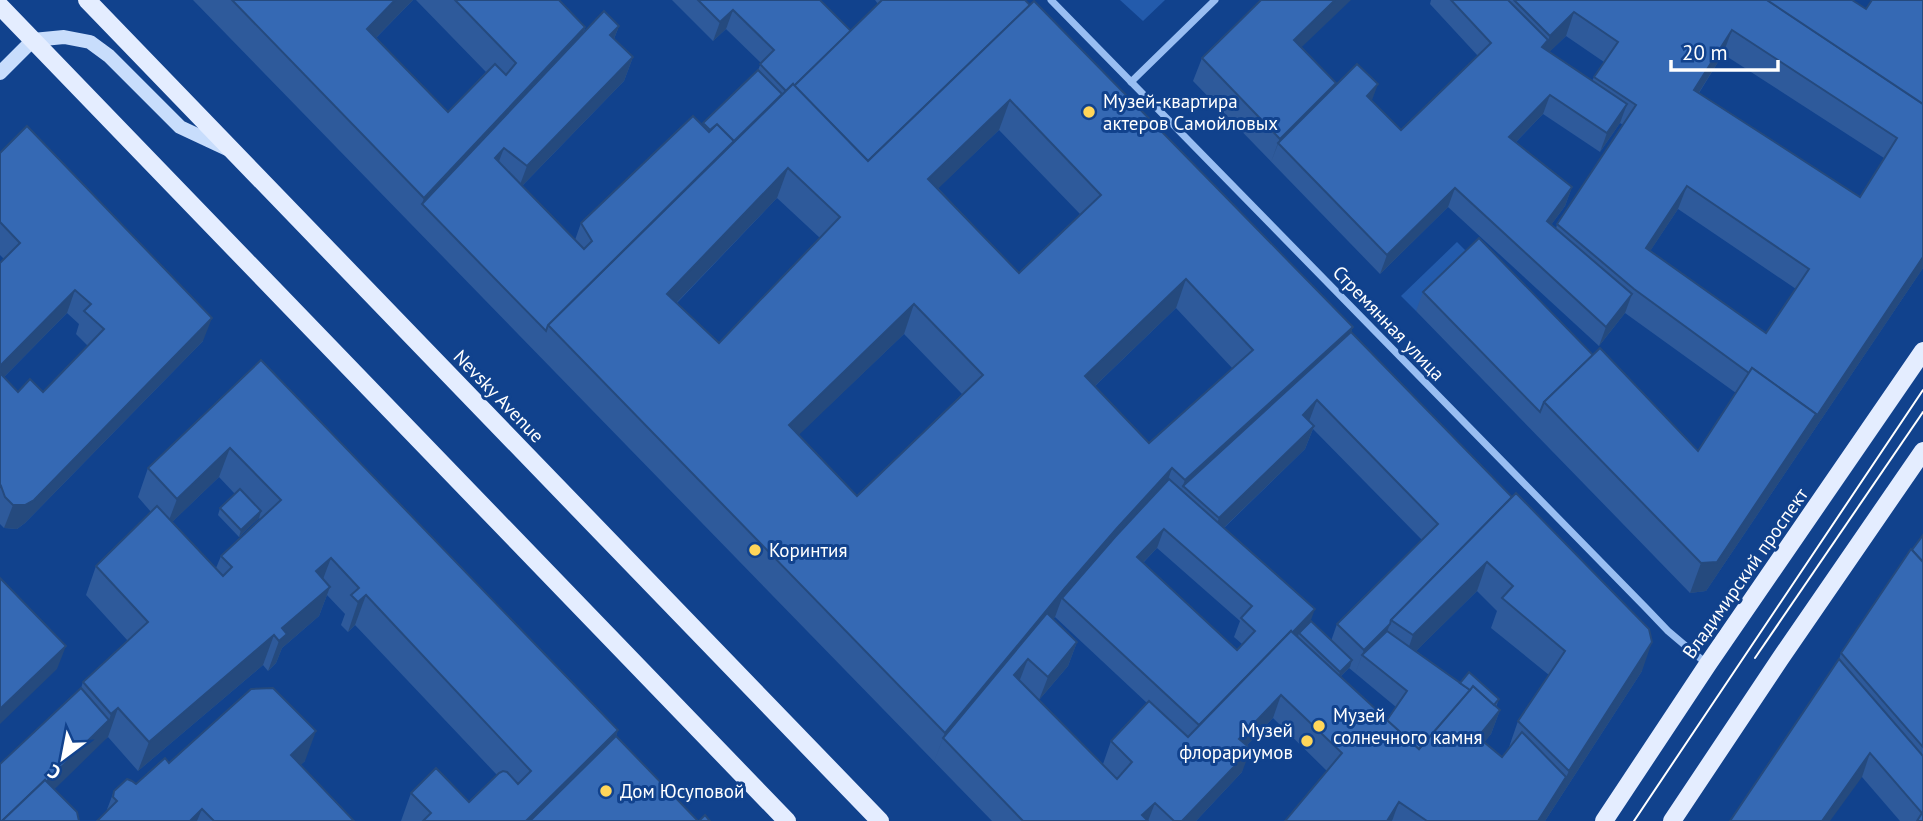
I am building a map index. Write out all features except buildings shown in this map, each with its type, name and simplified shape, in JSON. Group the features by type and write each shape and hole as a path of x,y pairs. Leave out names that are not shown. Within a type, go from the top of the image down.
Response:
{"main road":[{"name":"Nevsky Avenue","path":"87,0 880,821"},
{"path":"0,6 787,821"},
{"path":"0,73 33,40 64,37 90,42 109,57 180,127 235,152"},
{"name":"Владимирский проспект","path":"1604,821 1708,664 1923,351"},
{"path":"1672,821 1923,451"}],"street":[{"name":"Стремянная улица","path":"1051,0 1668,631 1708,664"},
{"path":"1131,82 1216,0"}],"shaded area":[{"path":"1120,0 1165,0 1143,21"},
{"path":"1457,242 1472,257 1416,311 1401,296"}],"tram line":[{"path":"1634,821 1923,390"},
{"path":"1755,658 1923,412"}],"place":[{"name":"Музей-квартира актеров Самойловых","path":"1089,112"},
{"name":"Коринтия","path":"755,550"},
{"name":"Музей солнечного камня","path":"1319,726"},
{"name":"Музей флорариумов","path":"1307,741"},
{"name":"Дом Юсуповой","path":"606,791"}]}
